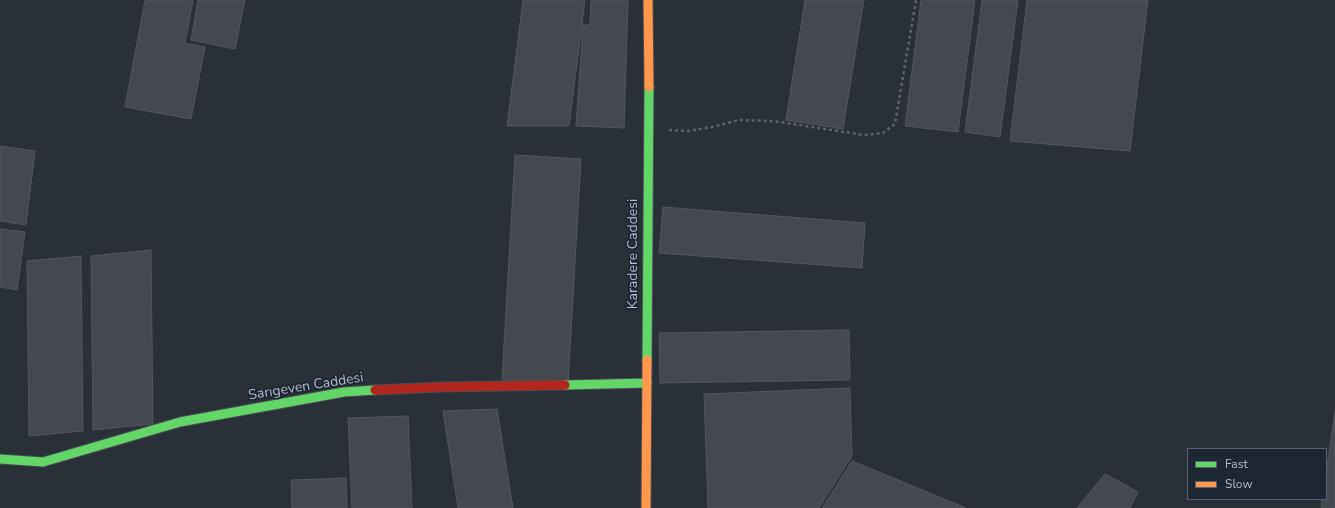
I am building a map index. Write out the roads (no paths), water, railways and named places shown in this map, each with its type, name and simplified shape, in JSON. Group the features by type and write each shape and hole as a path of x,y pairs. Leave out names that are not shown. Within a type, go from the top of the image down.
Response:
{"street":[{"name":"Karadere Caddesi","path":"646,508 649,129 648,0"},
{"name":"Sarıgeven Caddesi","path":"0,459 43,462 180,422 344,392 441,387 647,383"}]}
